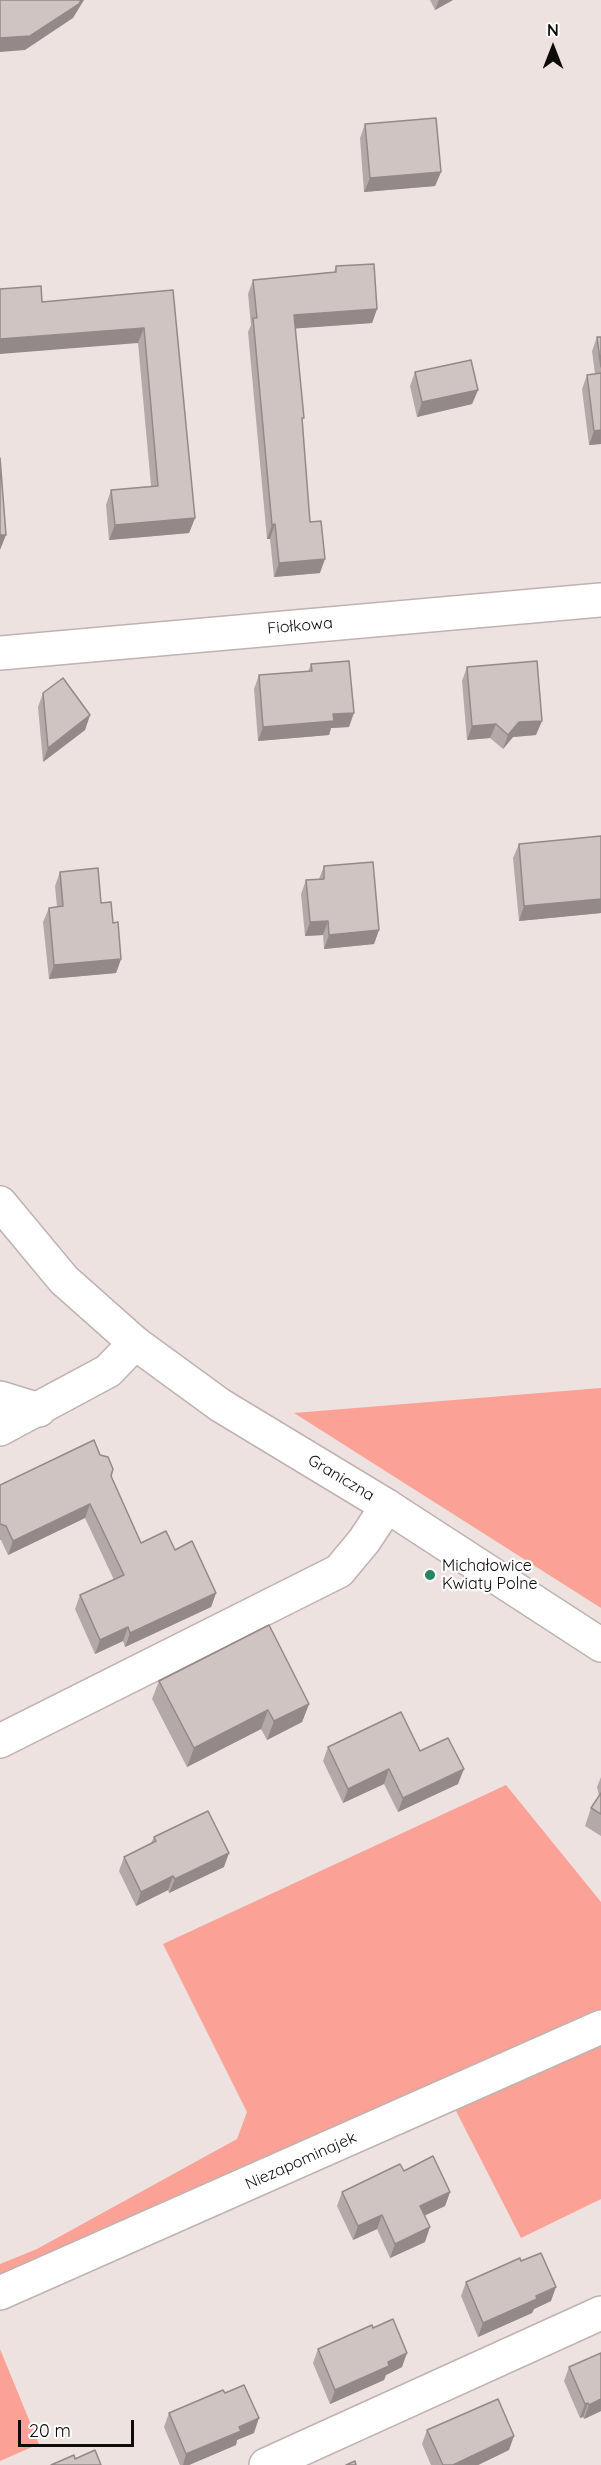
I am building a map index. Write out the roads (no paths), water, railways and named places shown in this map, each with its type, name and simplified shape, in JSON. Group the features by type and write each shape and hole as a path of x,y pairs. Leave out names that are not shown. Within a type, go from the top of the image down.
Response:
{"street":[{"name":"Fiołkowa","path":"0,653 601,600"},
{"name":"Graniczna","path":"0,1203 64,1280 135,1343 220,1405 387,1506 364,1541 339,1571 0,1741"},
{"path":"0,1429 108,1371 135,1343"},
{"path":"0,1398 39,1410"},
{"path":"387,1506 601,1645"},
{"name":"Niezapominajek","path":"0,2294 601,2026"},
{"path":"266,2465 601,2313"}],"place":[{"name":"Michałowice Kwiaty Polne","path":"430,1575"}]}
